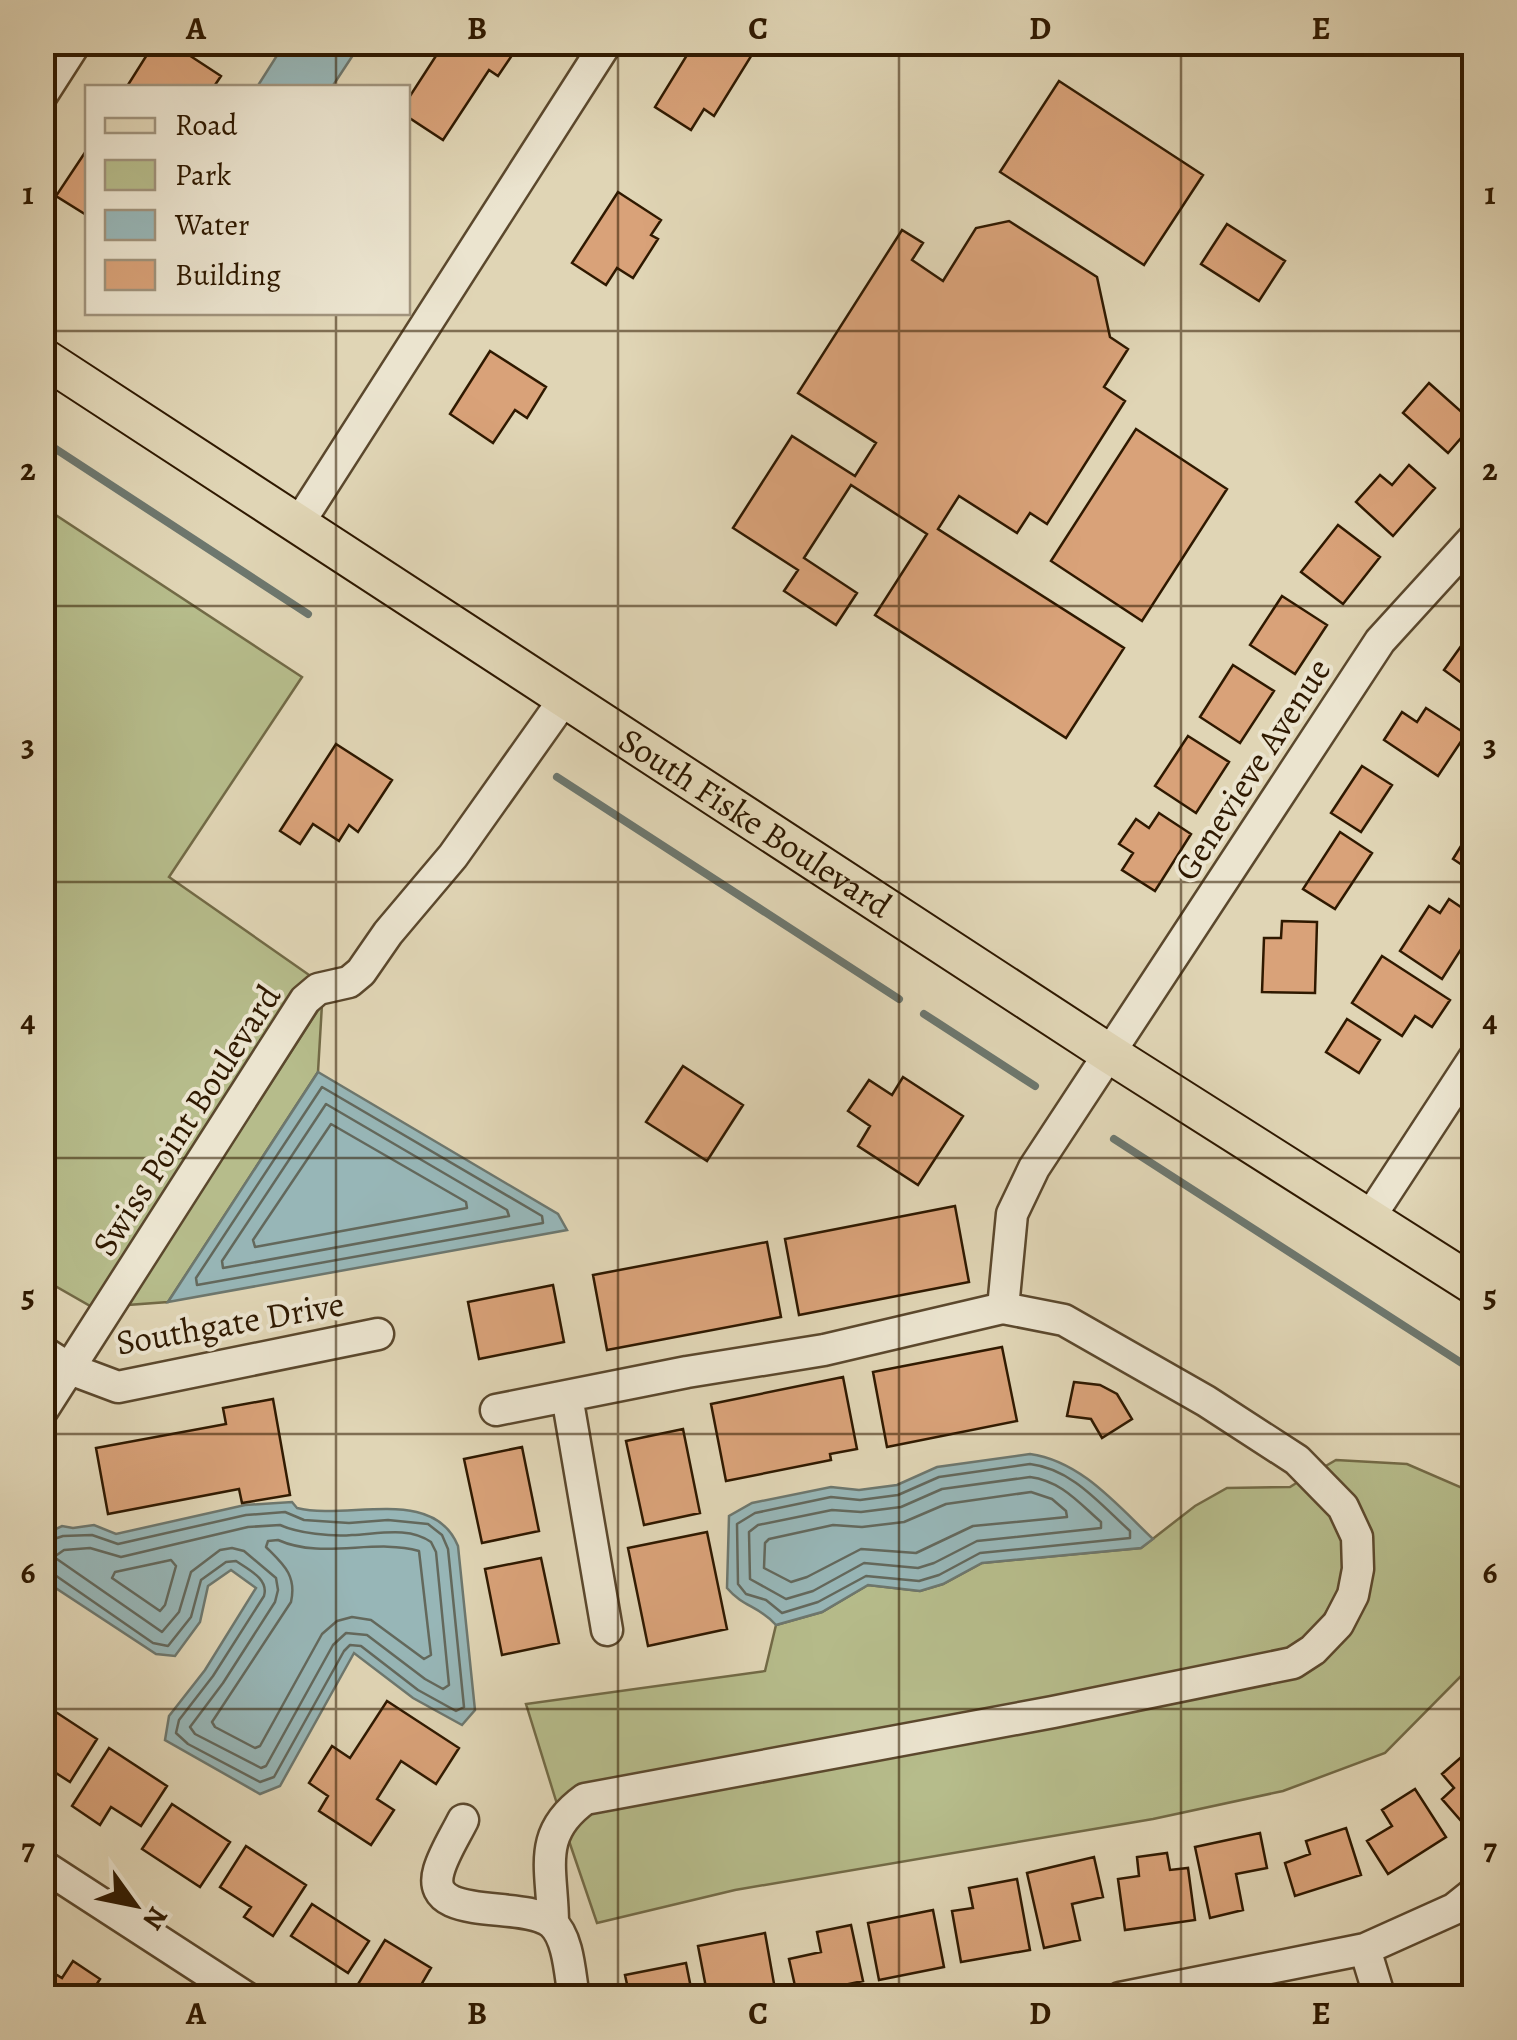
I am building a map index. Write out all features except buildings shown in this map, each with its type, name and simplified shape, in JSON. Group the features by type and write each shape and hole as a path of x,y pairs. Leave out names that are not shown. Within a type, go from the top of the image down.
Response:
{"main road":[{"name":"South Fiske Boulevard","path":"42,357 1110,1054 1474,1285"}],"street":[{"path":"42,94 76,42"},
{"path":"298,526 607,42"},
{"name":"Genevieve Avenue","path":"1002,1308 1012,1214 1034,1168 1380,641 1474,538"},
{"name":"Swiss Point Boulevard","path":"42,1412 306,1000 318,989 349,982 362,972 388,934 454,856 565,698"},
{"path":"1370,1217 1474,1058"},
{"path":"496,1410 824,1350 1002,1308 1064,1320 1206,1401 1297,1460 1326,1486 1343,1507 1357,1537 1358,1569 1353,1595 1338,1624 1294,1663 585,1799 560,1822 550,1843 554,1924 563,1941 574,1998"},
{"name":"Southgate Drive","path":"42,1352 70,1369 118,1387 378,1334"},
{"path":"567,1396 607,1630"},
{"path":"463,1820 438,1872 438,1887 446,1899 476,1909 532,1912 554,1924"},
{"path":"42,1865 247,1998"},
{"path":"1120,1998 1364,1948 1454,1909 1474,1893"},
{"path":"1364,1948 1380,1998"}],"green space":[{"path":"42,506 302,677 169,877 312,977 293,992 271,1024 92,1307 43,1279"},
{"path":"322,1004 318,1072 168,1302 127,1305"},
{"path":"1336,1460 1407,1464 1474,1493 1474,1663 1385,1753 1283,1791 1153,1819 735,1890 597,1923 568,1838 592,1812 1057,1725 1351,1631 1354,1499 1324,1467"},
{"path":"1301,1480 1333,1515 1345,1554 1343,1573 1328,1608 1303,1639 1287,1651 576,1789 557,1804 526,1704 765,1671 776,1625 822,1612 868,1585 920,1591 943,1584 982,1563 1141,1548 1195,1506 1227,1488 1290,1487"}],"water":[{"path":"285,42 361,43 333,85 258,85"},
{"path":"318,1072 558,1214 567,1230 168,1302"},
{"path":"1030,1454 1066,1465 1082,1475 1153,1539 1141,1548 982,1563 943,1584 920,1591 868,1585 822,1612 776,1625 727,1588 729,1516 752,1503 831,1487 859,1490 897,1485 937,1467"},
{"path":"292,1502 297,1508 318,1511 410,1511 429,1516 446,1527 458,1546 475,1710 462,1725 413,1698 354,1653 280,1786 260,1794 165,1740 169,1716 205,1670 256,1588 231,1570 208,1586 200,1622 175,1656 156,1654 45,1581 43,1535 62,1526 94,1525 116,1534 245,1505"}],"waterway":[{"path":"42,440 308,614"},
{"path":"557,777 899,999"},
{"path":"924,1014 1035,1086"},
{"path":"1114,1139 1474,1371"}]}
